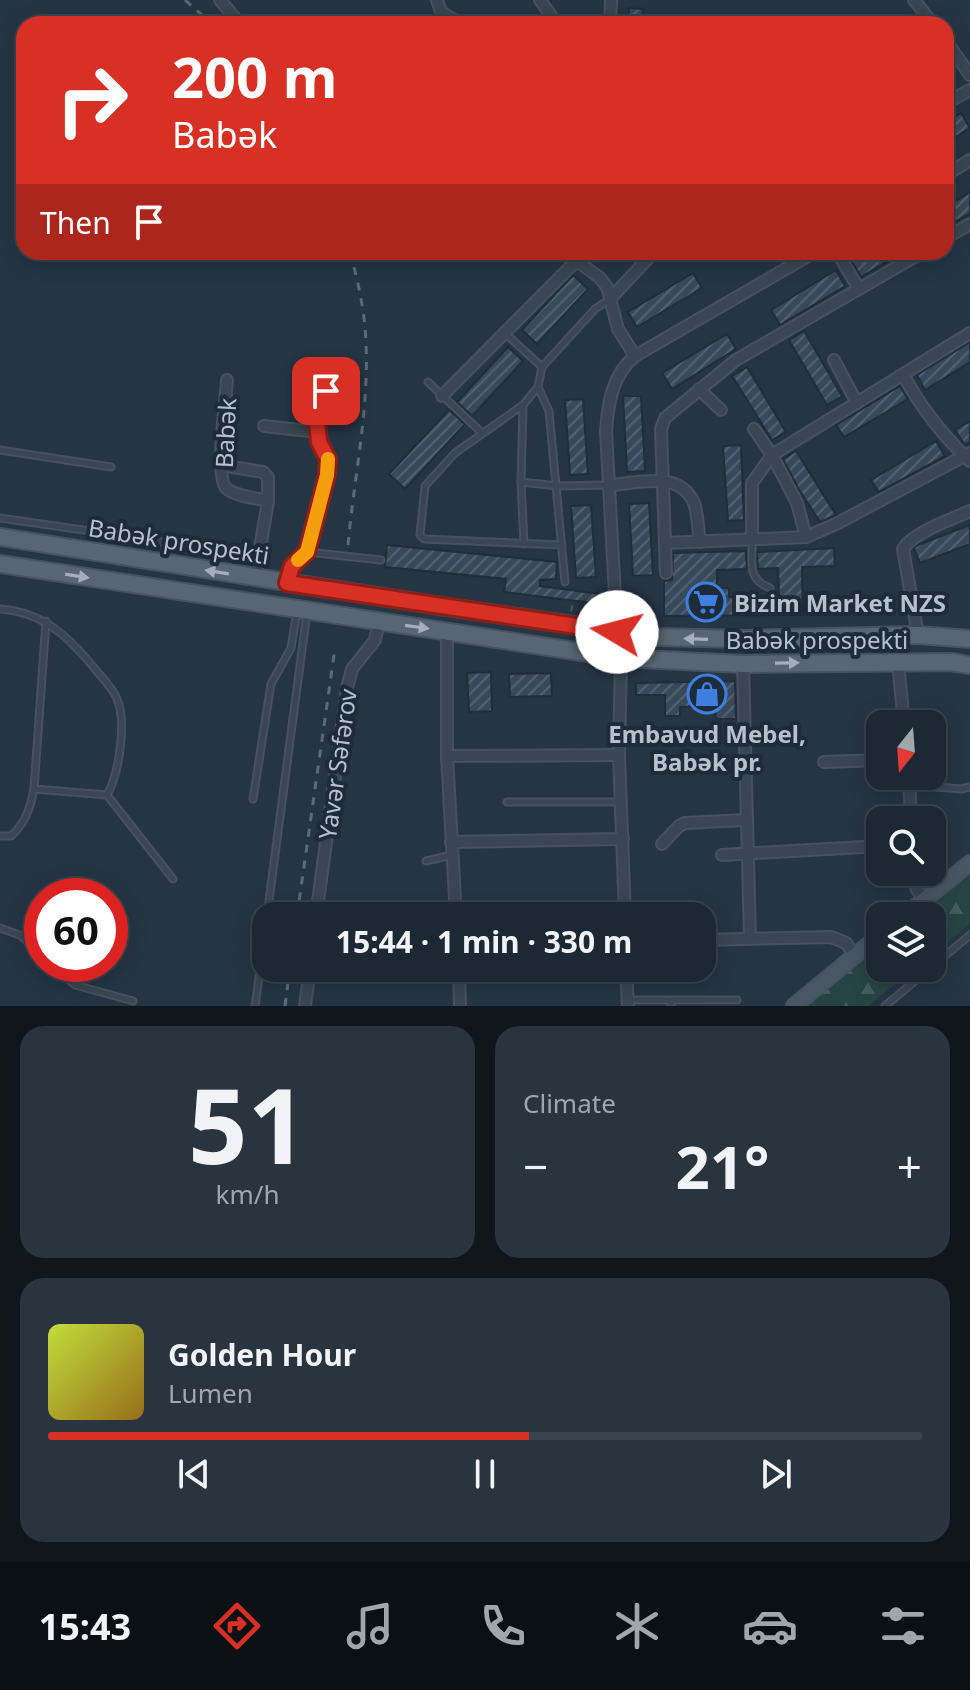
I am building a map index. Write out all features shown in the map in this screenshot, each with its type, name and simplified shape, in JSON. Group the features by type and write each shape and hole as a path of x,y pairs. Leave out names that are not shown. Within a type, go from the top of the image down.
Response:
{"main road":[{"name":"Babək prospekti","path":"0,537 617,632 700,639 967,636"},
{"name":"Babək prospekti","path":"0,564 621,658 743,664 898,662 970,665"}],"street":[{"path":"220,0 233,16"},
{"path":"437,0 441,12 448,16"},
{"path":"914,0 927,16"},
{"path":"954,52 970,75"},
{"path":"442,396 577,260 600,278 611,298 618,329 635,356"},
{"path":"611,298 647,260"},
{"path":"617,632 606,431 608,407 620,373 635,356 801,260"},
{"path":"842,260 859,289"},
{"path":"666,573 662,422 736,360 909,260"},
{"path":"752,540 752,483 772,455 970,333"},
{"path":"834,360 857,403"},
{"path":"666,543 806,537 968,457 919,402 903,375"},
{"name":"Babək","path":"227,380 221,465 223,485 228,490 268,501"},
{"path":"699,389 721,410"},
{"path":"307,552 327,475 328,459 319,442 318,432 322,396 326,391 345,392"},
{"name":"Babək","path":"264,426 318,432"},
{"path":"754,429 772,455 797,503 806,537"},
{"path":"221,465 263,472 270,484 255,578"},
{"path":"611,485 663,480 674,483 694,504 700,542"},
{"path":"918,635 903,549 906,542 970,511"},
{"name":"Yavər Səfərov","path":"318,902 347,688 352,669 375,640 379,621"},
{"path":"447,631 447,756 455,902"},
{"path":"621,658 619,755 625,902"},
{"path":"898,662 903,710"},
{"path":"743,664 750,938"},
{"path":"447,756 619,755"},
{"path":"824,762 866,760"},
{"path":"662,844 685,823 746,820"},
{"path":"451,842 623,839"},
{"path":"722,855 866,847"},
{"path":"920,902 970,863"},
{"path":"916,886 924,899"},
{"path":"716,939 831,937 846,943 855,956"},
{"path":"794,1006 866,947"},
{"path":"305,1006 308,982"},
{"path":"459,982 460,1006"},
{"path":"627,982 628,1003"}],"lane":[{"path":"562,545 421,538 425,486 455,453 523,405 538,387 542,367 595,309 611,298"},
{"path":"506,334 542,367"},
{"path":"428,382 482,433"},
{"path":"538,387 549,411 565,582"},
{"path":"523,405 521,482 524,544"},
{"path":"0,450 111,467"},
{"path":"521,482 558,486 611,485"},
{"path":"0,518 159,541 163,543 172,564"},
{"path":"752,540 753,574 759,584 770,588"},
{"path":"287,583 292,566 307,552 381,560"},
{"path":"0,609 31,614 46,621 70,640 118,700 121,713 119,767 107,795"},
{"path":"253,799 271,684 291,648 302,611"},
{"path":"269,902 302,611"},
{"path":"0,836 11,836 23,825 34,789 46,621"},
{"path":"946,787 970,787"},
{"path":"34,789 107,795 173,879"},
{"path":"507,802 621,802"},
{"path":"426,861 452,855"},
{"path":"0,928 24,939"},
{"path":"885,1006 970,935"},
{"path":"72,982 133,1001"},
{"path":"255,1006 258,982"},
{"path":"628,1003 737,1000"}],"green space":[{"path":"970,870 970,924 946,944 946,902 932,902"},
{"path":"866,957 866,982 898,982 868,1006 807,1006"}],"building":[{"path":"629,8 643,9 643,16 628,16"},
{"path":"961,113 970,128 954,138 954,117"},
{"path":"970,192 970,213 954,222 954,202"},
{"path":"855,260 890,260 861,277 852,262"},
{"path":"836,270 845,286 780,325 771,310"},
{"path":"693,273 702,288 637,327 628,312"},
{"path":"573,275 588,289 537,344 522,330"},
{"path":"804,331 842,396 827,405 789,340"},
{"path":"727,334 736,349 672,389 662,373"},
{"path":"970,342 970,362 925,390 917,375"},
{"path":"508,347 523,361 472,416 457,402"},
{"path":"747,367 786,432 772,440 732,376"},
{"path":"900,386 908,399 844,437 836,425"},
{"path":"623,396 641,396 645,471 627,472"},
{"path":"583,399 588,474 570,475 565,400"},
{"path":"449,410 465,424 405,489 389,474"},
{"path":"970,421 970,442 965,445 955,430"},
{"path":"936,441 945,456 879,492 871,480"},
{"path":"741,445 744,520 728,521 723,446"},
{"path":"796,451 836,515 820,522 798,488 783,459"},
{"path":"649,503 653,575 633,576 629,504"},
{"path":"591,505 596,577 576,578 571,506"},
{"path":"970,525 970,544 920,563 914,548"},
{"path":"387,545 557,562 556,579 540,580 540,586 601,594 600,604 504,592 506,579 385,567"},
{"path":"834,548 835,566 802,567 803,615 664,616 664,581 672,580 673,553 746,551 747,569 717,570 717,588 729,588 729,597 755,597 779,595 778,568 758,569 757,552"},
{"path":"491,672 492,711 469,712 467,673"},
{"path":"551,673 552,696 510,697 509,674"},
{"path":"735,681 736,719 716,719 715,706 680,707 680,716 665,716 665,695 636,695 636,683"}],"railway":[{"path":"185,0 203,16"},
{"path":"348,545 366,368 363,308 352,260"},
{"path":"299,902 335,648"},
{"path":"285,1006 288,982"}],"slow traffic":[{"path":"298,560 307,552 327,475 328,459"}],"place":[{"name":"Bizim Market NZS","path":"706,602"},
{"name":"Embavud Mebel, Babək pr.","path":"707,694"}],"route":[{"path":"326,391 317,421 319,442 328,459 327,475 307,552 292,566 287,583 617,632"}]}
